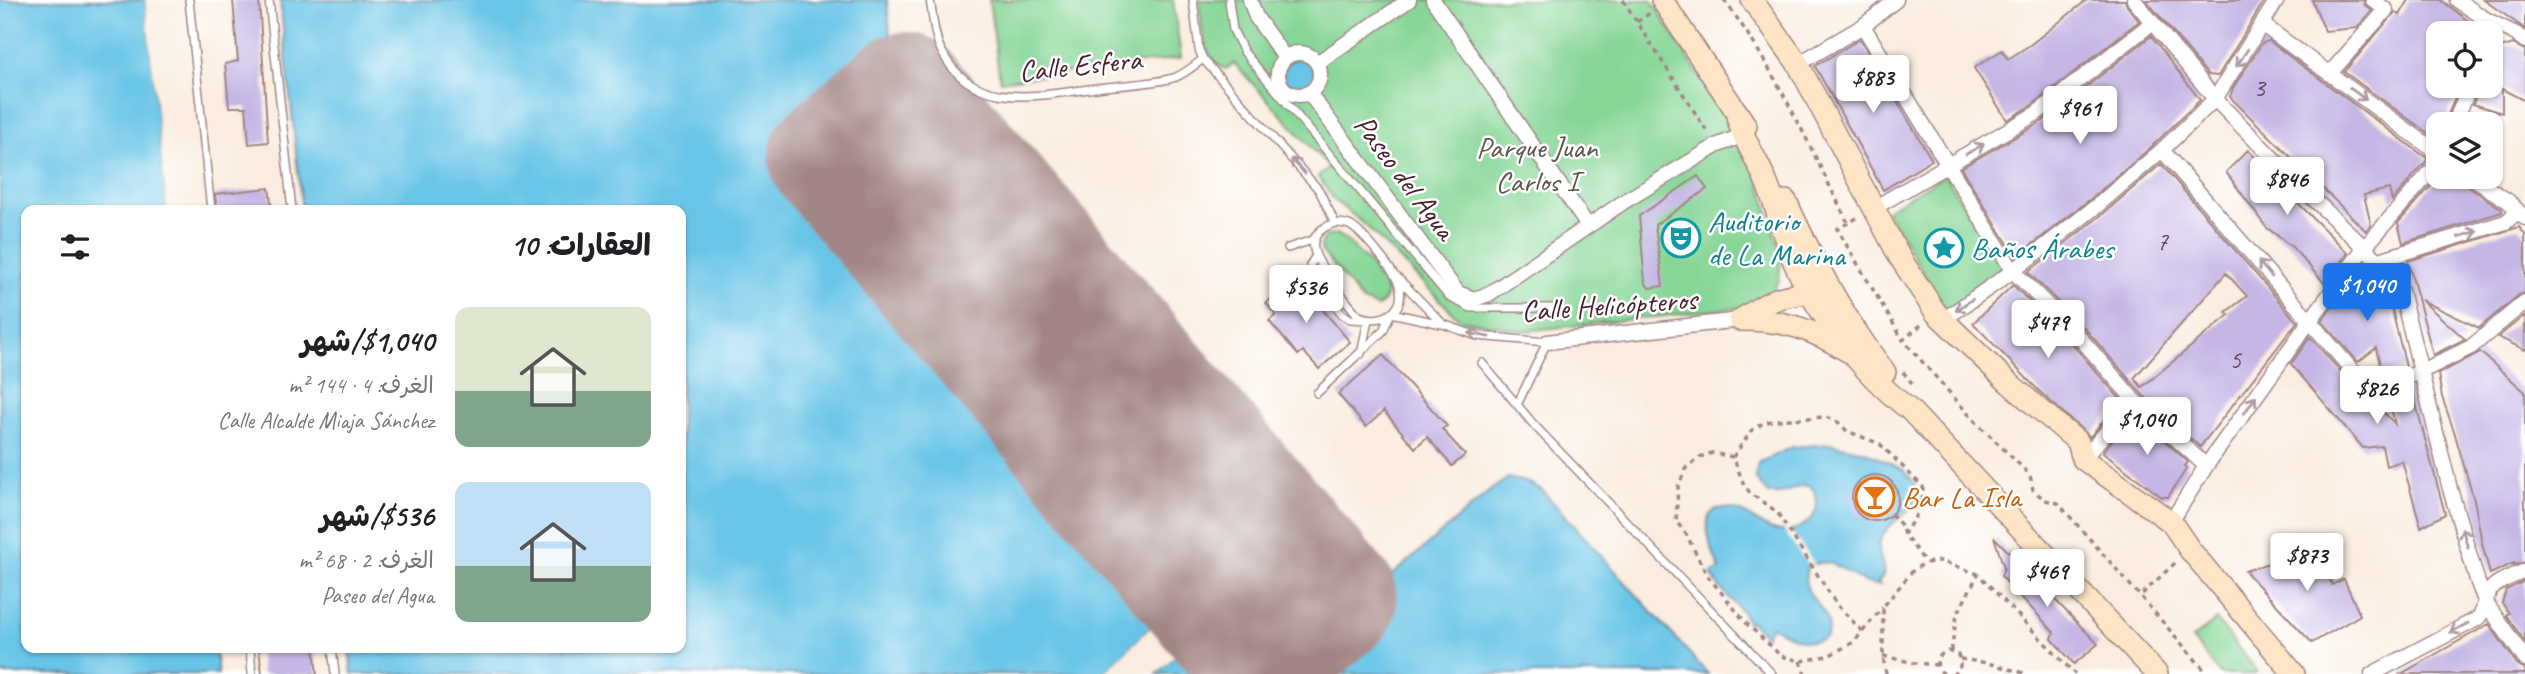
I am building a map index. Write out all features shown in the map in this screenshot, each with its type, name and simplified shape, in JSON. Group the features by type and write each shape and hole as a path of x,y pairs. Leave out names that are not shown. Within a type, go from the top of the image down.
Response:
{"street":[{"path":"1250,0 1256,17 1285,58"},
{"path":"1317,63 1409,0"},
{"path":"1433,0 1588,226 1716,146 1735,138"},
{"path":"1662,0 1737,116 1742,134 1797,246 1854,345"},
{"path":"1752,0 1798,64 1899,256 1939,317 2009,383 2078,442 2083,459 2171,522 2190,550 2294,674"},
{"path":"1798,64 1863,26 1896,0"},
{"path":"2133,0 2216,99 2392,274 2401,291 2450,489 2486,603 2525,659"},
{"path":"1939,317 2012,271 2098,205 2162,150 2216,99 2277,0"},
{"path":"2330,74 2386,10 2373,0"},
{"path":"2457,0 2474,5 2486,21"},
{"path":"1874,208 2037,113 2152,23"},
{"path":"2263,25 2426,144"},
{"path":"1863,26 2012,271 2080,338 2134,400 2206,466"},
{"path":"2503,32 2516,34 2525,41"},
{"path":"1302,53 1317,63 1320,80 1309,93 1300,96 1291,94 1280,84 1278,71 1285,58 1302,53"},
{"name":"Paseo del Agua","path":"1309,93 1458,293 1474,299 1489,294 1588,226"},
{"path":"2162,150 2371,391 2420,372 2471,347 2525,302"},
{"path":"2171,522 2206,466 2309,322 2364,248 2426,177"},
{"path":"2379,260 2506,222 2521,215 2508,201 2489,189"},
{"path":"1797,246 1811,293 1891,396 1910,410 2157,674"},
{"path":"1773,299 1788,274 1797,246"},
{"path":"1740,320 1773,299 1788,294 1811,293"},
{"path":"1776,321 1793,315 1811,293"},
{"path":"1740,320 1776,321 1854,345"},
{"name":"Calle Helicópteros","path":"1547,342 1740,320"},
{"path":"2083,459 2134,400"},
{"path":"2372,674 2477,619 2483,613 2494,586 2525,571"}],"lane":[{"path":"189,0 210,205"},
{"path":"269,0 291,205"},
{"name":"Calle Esfera","path":"930,0 934,27 942,52 957,72 977,88 1001,96 1174,78 1203,59"},
{"path":"1193,0 1199,50 1203,59 1319,190 1335,223 1319,231 1315,239 1315,257 1310,265 1310,275 1342,314 1368,320"},
{"path":"1229,0 1233,30 1244,52 1449,297 1471,308 1551,308"},
{"name":"Calle Helicópteros","path":"1335,223 1351,226 1443,324"},
{"path":"1288,248 1315,239"},
{"path":"1315,257 1352,309 1368,320"},
{"name":"Calle Helicópteros","path":"1368,320 1380,320 1391,314 1399,302 1399,286 1391,271"},
{"path":"1317,393 1383,331 1391,314"},
{"name":"Calle Helicópteros","path":"1391,314 1443,324 1477,336 1547,342"},
{"path":"1361,354 1368,320"},
{"path":"1517,405 1547,342"},
{"path":"1482,363 1517,405 1772,674"},
{"path":"251,653 253,674"},
{"path":"333,653 335,674"}],"path":[{"path":"1623,0 1716,146"},
{"path":"1724,0 1744,27 1781,90 1848,223"},
{"path":"1874,208 1837,229 1903,340 1972,418 2030,475 2033,490 2045,500 2058,503 2208,674"},
{"path":"1903,340 1939,317"},
{"path":"1732,457 1752,430 1763,423 1826,417 1838,422 1847,431 1880,444 1923,488 1922,506 1904,534"},
{"path":"1732,457 1712,453 1700,457 1686,468 1678,487 1676,521 1707,575 1746,623 1780,656 1800,661 1840,651 1854,642 1914,569 1926,563 1940,561 1978,574 2075,674"},
{"path":"1732,457 1744,485 1751,494 1777,512 1837,605 1862,631"},
{"path":"1891,514 1926,563"},
{"path":"2140,596 2190,550"},
{"path":"1951,651 1957,615 1978,574"},
{"path":"1883,607 1882,656 1886,674"},
{"path":"1951,651 1960,659 1988,663 2027,674"},
{"path":"1937,665 1941,654 1951,651"},
{"path":"1882,656 1937,665 1944,674"},
{"path":"1955,674 1960,666 1960,659"},
{"path":"1800,661 1805,674"}],"green space":[{"path":"989,0 1173,0 1181,58 1000,81"},
{"name":"Parque Juan Carlos I","path":"1199,0 1651,0 1717,103 1759,178 1781,255 1779,280 1773,290 1745,307 1525,331 1460,320 1364,224 1334,200 1318,176 1329,167 1234,63 1226,69 1212,58 1204,39"},
{"path":"1945,175 2005,272 1947,312 1886,210"},
{"path":"1337,234 1363,257 1384,283 1385,297 1377,307 1362,301 1321,250 1326,236"},
{"path":"2216,620 2257,671 2254,674 2220,674 2192,639"}],"water":[{"path":"0,0 145,0 166,205 21,205 21,653 216,653 218,674 0,674"},
{"path":"280,0 887,0 894,80 813,151 812,159 1183,596 1103,674 352,674 350,653 686,653 686,205 301,205"},
{"path":"1299,59 1311,63 1315,75 1311,87 1299,91 1287,87 1283,75 1287,63"},
{"path":"1831,444 1864,451 1904,470 1914,482 1917,491 1914,507 1893,523 1881,539 1879,550 1884,569 1878,582 1880,585 1861,581 1829,563 1808,565 1805,577 1807,587 1823,611 1829,627 1826,637 1812,641 1798,639 1771,626 1766,636 1751,622 1747,622 1743,613 1711,574 1720,569 1710,543 1708,529 1709,516 1716,509 1736,510 1777,531 1804,525 1814,515 1817,502 1812,488 1802,486 1779,494 1768,494 1755,478 1758,463 1793,447","holes":["1876,474 1885,478 1896,491 1895,507 1884,518 1867,518 1854,504 1856,486 1860,480"]},
{"path":"1508,478 1529,483 1542,490 1708,674 1278,674 1492,489"},
{"path":"1209,623 1252,674 1156,674"}],"pier":[{"path":"145,0 149,0 170,205 166,205"},
{"path":"1787,527 1815,564 1808,565 1784,531"},
{"path":"1183,596 1186,598 1108,674 1103,674"},
{"path":"1207,621 1209,623 1153,674"}],"building":[{"path":"233,0 259,0 268,142 249,144 246,107 229,107 225,64 238,61"},
{"path":"2087,0 2125,0 2139,21 2032,105 2007,120 1974,68 2002,50 2008,59"},
{"path":"2146,0 2265,0 2218,76 2208,75"},
{"path":"2312,0 2364,0 2364,4 2372,11 2357,28 2325,31"},
{"path":"2409,0 2441,0 2468,21 2426,21 2426,98 2455,98 2449,112 2426,112 2426,132 2344,72 2395,12 2400,15"},
{"path":"2484,0 2525,0 2525,29 2518,24"},
{"path":"2151,36 2200,100 2092,198 2016,257 1961,168 2043,121"},
{"path":"1860,39 1932,160 1883,190 1815,66"},
{"path":"2269,41 2426,158 2426,161 2392,201 2389,189 2364,195 2371,225 2366,231 2230,97 2262,43"},
{"path":"2513,44 2525,50 2525,101 2503,90 2503,47"},
{"path":"2475,98 2502,98 2502,112 2499,112 2473,104"},
{"path":"2248,150 2348,253 2325,284 2292,247 2266,227 2226,172"},
{"path":"2161,164 2297,322 2200,447 2141,393 2087,331 2028,272 2104,213","holes":["2226,273 2247,296 2226,312 2229,315 2142,387 2134,378"]},
{"path":"1698,176 1707,189 1655,225 1663,286 1649,288 1645,282 1639,216"},
{"path":"269,188 271,205 216,205 215,194"},
{"path":"2428,189 2471,189 2502,209 2502,212 2403,243 2398,223"},
{"path":"2519,227 2525,234 2525,293 2479,328 2421,300 2465,339 2433,355 2408,261"},
{"path":"2360,269 2364,269 2389,298 2406,367 2383,377 2376,348 2358,362 2322,321"},
{"path":"1296,278 1350,342 1319,369 1303,351 1298,355 1269,321 1276,315 1266,303"},
{"path":"2013,285 2073,345 2121,400 2090,437 2038,390 1973,323"},
{"path":"2525,315 2525,350 2498,337"},
{"path":"2310,337 2364,398 2373,401 2395,424 2388,396 2411,386 2445,514 2421,527 2402,461 2386,466 2382,446 2363,448 2291,364"},
{"path":"2480,352 2525,392 2525,562 2514,563 2490,574 2475,504 2442,397 2438,374"},
{"path":"1383,355 1447,426 1442,429 1465,455 1452,466 1427,437 1415,448 1384,411 1366,427 1338,394"},
{"path":"2135,414 2188,462 2185,466 2187,468 2168,497 2162,497 2103,453"},
{"name":"Bar La Isla","path":"1875,475 1891,482 1898,498 1891,514 1875,521 1859,514 1852,498 1859,482"},
{"path":"1994,537 2098,644 2074,664 2052,639 2054,632 2001,576 2004,568"},
{"path":"2316,547 2332,585 2344,579 2360,615 2312,643 2245,571"},
{"path":"2525,581 2525,642 2506,615 2509,613 2502,603 2506,590"},
{"path":"2489,624 2517,664 2525,669 2525,674 2401,674"},
{"path":"260,653 315,653 317,674 262,674"}],"runway":[{"path":"905,94 1335,599 1261,663 831,158 905,94"}],"place":[{"name":"Auditorio de La Marina","path":"1681,238"},
{"name":"Baños Árabes","path":"1944,248"},
{"name":"Bar La Isla","path":"1875,497"}]}
